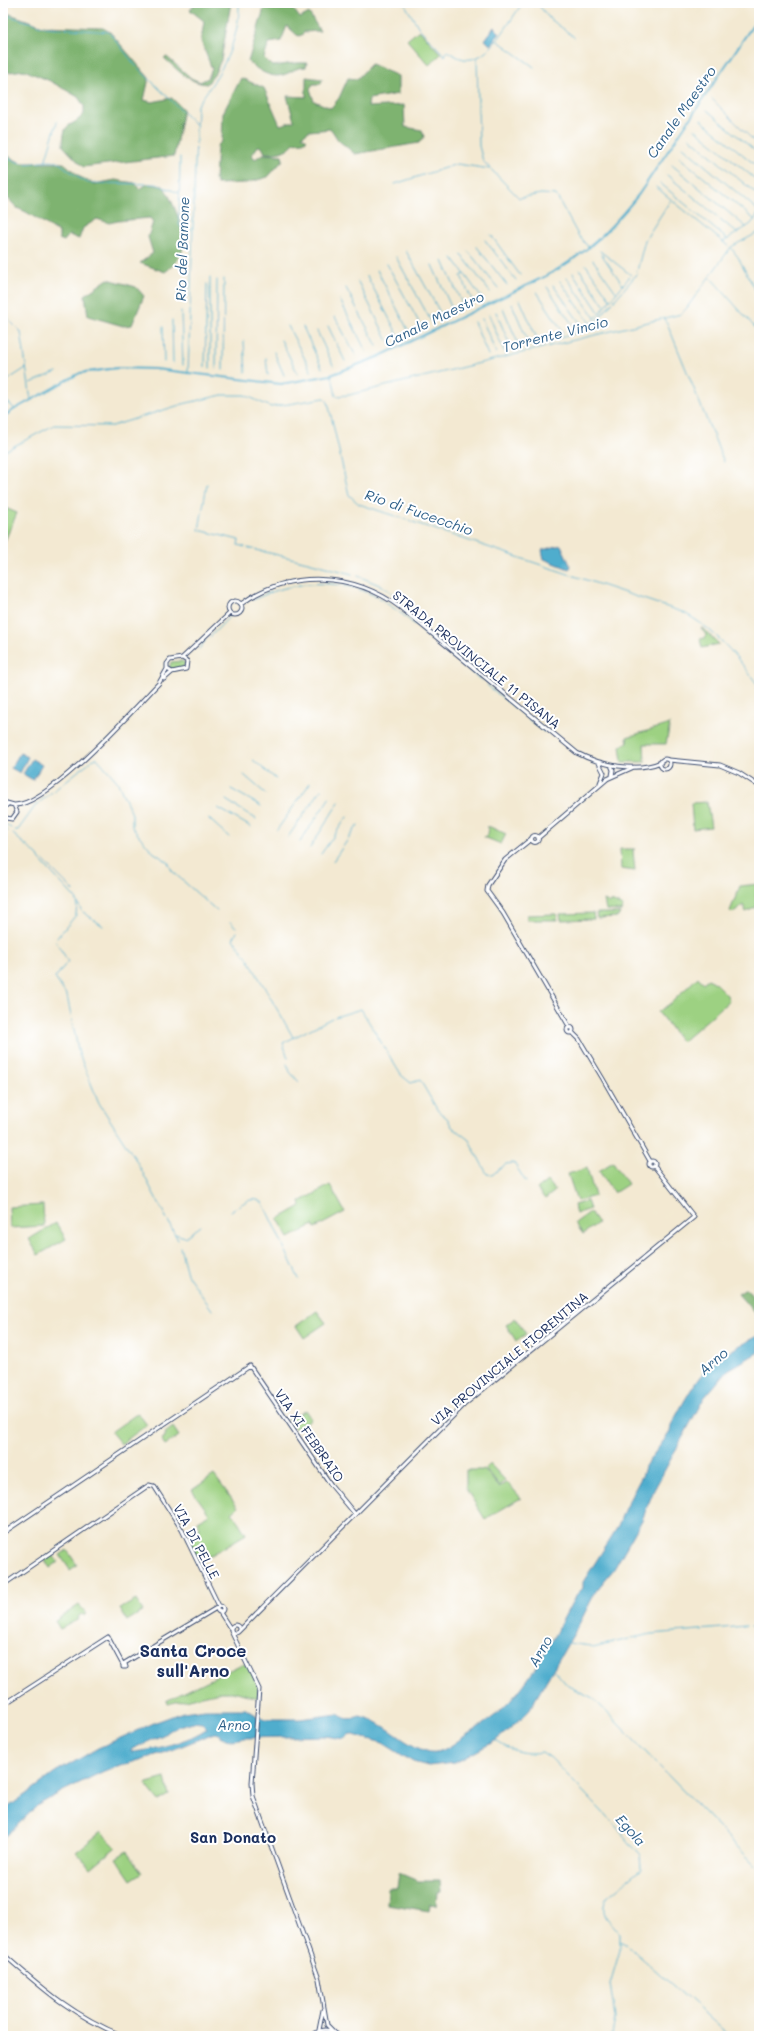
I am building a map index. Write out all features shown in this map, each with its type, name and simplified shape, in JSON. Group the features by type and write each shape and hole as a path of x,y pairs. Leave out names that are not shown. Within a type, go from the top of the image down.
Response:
{"main road":[{"name":"STRADA PROVINCIALE 11 PISANA","path":"241,604 268,588 308,579 337,580 368,588 401,608 571,749 599,763 611,765 654,764 661,762 664,759 677,762 698,762 720,765 740,772 759,786"},
{"name":"STRADA PROVINCIALE 11 PISANA","path":"230,613 228,608 232,602 241,604"},
{"name":"STRADA PROVINCIALE 11 PISANA","path":"230,613 234,615 240,614 242,609 241,604"},
{"name":"STRADA PROVINCIALE 11 PISANA","path":"159,683 168,669 167,664 170,660 182,658 230,613"},
{"name":"STRADA PROVINCIALE 11 PISANA","path":"4,817 14,818 17,812 29,801 78,764 159,683 172,672 184,670 187,667 186,661 194,647"},
{"path":"182,658 186,661"},
{"path":"168,669 172,672"},
{"path":"669,760 670,766"},
{"path":"661,762 661,767"},
{"name":"STRADA PROVINCIALE 11 PISANA","path":"654,764 666,770 677,762"},
{"path":"599,763 604,774"},
{"path":"599,786 604,774 611,765"},
{"path":"611,765 613,770 612,776"},
{"path":"532,840 612,776 642,765"},
{"name":"STRADA PROVINCIALE 11 PISANA","path":"14,805 29,801"},
{"path":"3,802 14,805 17,812"},
{"path":"3,808 8,804"},
{"path":"532,840 537,841 536,837"},
{"name":"VIA PROVINCIALE FIORENTINA","path":"233,1637 465,1404 694,1218 654,1166 651,1167 649,1165 650,1161 603,1079 579,1039 572,1032 568,1031 570,1028 503,914 489,896 488,887 505,860 532,840"},
{"name":"VIA XI FEBBRAIO","path":"3,1533 250,1366 331,1485 355,1514"},
{"name":"VIA DI PELLE","path":"3,1585 149,1485 153,1486 182,1530 218,1607 222,1607 221,1611"},
{"path":"3,1705 108,1637 124,1664 218,1607"},
{"path":"221,1611 228,1621 238,1626 238,1632 231,1630"},
{"path":"221,1611 257,1683 259,1704 253,1796 316,1972 327,2023 339,2036"},
{"path":"231,1630 235,1625"},
{"path":"3,1954 63,2005 98,2026 123,2036"},
{"path":"312,2036 322,2025 324,2005"},
{"path":"317,2032 325,2029 334,2032"}],"green space":[{"path":"196,3 231,3 221,60 214,75 207,84 200,83 188,78 164,58 167,57 191,78 200,82 208,78 212,69 201,41 204,21 190,10"},
{"path":"263,3 293,4 294,10 300,18 309,13 320,31 304,32 302,35 298,36 287,26 281,41 269,43 264,58 272,66 307,63 306,67 296,69 283,75 273,76 255,68 248,62 265,5"},
{"path":"7,13 43,26 103,28 110,32 149,78 144,100 152,102 172,98 183,109 174,156 83,167 63,146 66,128 84,114 84,106 78,97 50,81 24,70 3,73 3,16"},
{"path":"419,30 441,54 429,65 407,40"},
{"path":"371,64 398,76 398,94 369,99 368,107 404,105 405,127 422,130 424,137 419,143 355,154 338,140 331,129 309,131 302,136 307,140 294,143 281,152 265,153 262,147 258,146 252,155 255,159 263,154 282,155 283,160 268,177 246,183 217,184 215,180 217,146 222,141 223,113 241,78 264,88 280,125 294,121 287,96 306,97 306,77 322,79 321,84 313,84 310,89 314,101 331,108 339,98 348,78 357,79"},
{"path":"3,153 21,163 64,163 80,177 95,184 115,180 135,183 139,189 148,184 163,186 175,208 181,227 183,244 179,257 165,272 140,263 153,253 148,237 153,222 150,218 109,223 97,219 83,228 79,239 69,235 64,241 59,239 59,232 17,208 3,193"},
{"path":"108,279 136,287 144,296 132,325 123,326 88,316 85,295"},
{"path":"3,507 17,513 4,543 3,542"},
{"path":"701,628 719,644 702,648 700,639 705,638 706,635"},
{"path":"182,661 185,663 183,668 173,670 169,668 171,662"},
{"path":"670,724 666,744 644,744 645,762 622,762 620,746 628,743 627,737"},
{"path":"707,802 711,827 693,829 691,803"},
{"path":"488,826 506,834 501,844 484,837 487,835"},
{"path":"620,849 635,849 633,850 635,871 621,869"},
{"path":"759,884 756,895 757,907 746,912 743,905 732,913 730,911 740,886"},
{"path":"604,900 623,906 621,911 606,910"},
{"path":"593,913 594,919 561,920 560,914"},
{"path":"596,913 620,913 618,917 597,918"},
{"path":"556,914 558,920 527,920 527,915"},
{"path":"698,977 703,983 708,979 714,982 727,995 729,1001 682,1042 658,1012 671,1003"},
{"path":"613,1162 628,1184 614,1193 599,1171"},
{"path":"587,1168 595,1196 577,1201 568,1174"},
{"path":"547,1181 555,1191 545,1199 537,1189"},
{"path":"330,1185 345,1212 315,1228 313,1225 289,1238 278,1219 301,1206 300,1202"},
{"path":"587,1201 590,1209 576,1214 574,1205"},
{"path":"43,1205 44,1226 10,1228 9,1207"},
{"path":"590,1212 598,1223 583,1234 575,1223"},
{"path":"56,1223 66,1239 38,1255 29,1239"},
{"path":"746,1289 759,1303 759,1318 738,1294"},
{"path":"317,1311 326,1323 304,1338 296,1326"},
{"path":"515,1318 526,1334 516,1341 506,1325"},
{"path":"305,1410 311,1419 295,1429 287,1418 293,1414 295,1417"},
{"path":"138,1413 147,1425 121,1444 111,1432"},
{"path":"173,1427 179,1436 165,1445 161,1439 166,1436 165,1433"},
{"path":"490,1464 505,1480 499,1486 485,1468"},
{"path":"484,1469 499,1487 507,1482 521,1498 485,1519 466,1489 466,1470"},
{"path":"214,1475 238,1507 232,1512 246,1534 200,1562 187,1537 200,1529 197,1521 209,1514 192,1490"},
{"path":"67,1550 77,1565 70,1570 60,1555"},
{"path":"52,1554 58,1562 50,1568 44,1559"},
{"path":"136,1600 143,1611 127,1621 120,1609"},
{"path":"79,1605 87,1614 84,1616 82,1614 78,1617 79,1619 60,1629 55,1621"},
{"path":"242,1664 248,1665 258,1686 258,1698 237,1692 220,1692 167,1704 166,1701"},
{"path":"165,1778 169,1795 159,1801 146,1785 147,1783"},
{"path":"101,1832 116,1847 91,1868 76,1852"},
{"path":"127,1851 142,1873 131,1880 116,1858"},
{"path":"399,1873 418,1881 440,1881 441,1891 437,1892 436,1905 430,1904 429,1911 387,1904 388,1888 397,1888"}],"water":[{"path":"494,27 500,33 490,45 485,40"},
{"path":"561,545 571,567 569,569 544,559 542,550"},
{"path":"20,753 28,757 20,773 11,768"},
{"path":"32,759 42,765 33,780 23,774"},
{"name":"Arno","path":"759,1335 759,1352 728,1370 704,1398 654,1490 642,1520 614,1569 596,1591 576,1630 528,1712 495,1741 455,1763 428,1766 413,1762 383,1743 350,1734 344,1739 325,1736 244,1738 231,1740 214,1733 172,1750 104,1771 65,1790 38,1805 3,1839 3,1811 55,1773 98,1748 156,1722 183,1712 205,1709 246,1709 263,1719 300,1719 338,1714 349,1719 360,1716 378,1723 410,1744 423,1750 439,1752 451,1746 500,1711 512,1699 533,1671 576,1595 583,1588 583,1582 617,1528 625,1508 643,1474 645,1466 670,1432 671,1425 694,1384 715,1362","holes":["193,1722 202,1723 207,1728 191,1737 149,1750 131,1752 132,1749 165,1734 175,1727"]}],"waterway":[{"path":"4,3 6,14"},
{"name":"Rio del Bamone","path":"188,374 197,105 221,70 232,45 236,31 239,3"},
{"path":"404,3 419,28 445,56 447,51 464,59 473,59 491,47 523,3"},
{"path":"537,3 549,18 574,37"},
{"path":"3,14 45,27 109,32 135,65 195,124"},
{"name":"Canale Maestro","path":"3,417 80,373 117,368 155,369 281,384 331,375 378,357 546,276 574,259 597,240 608,230 639,194 759,16"},
{"path":"498,41 534,67"},
{"path":"477,57 479,146 483,161 519,198 541,194 556,195 578,235 589,248"},
{"path":"712,99 759,146"},
{"path":"707,110 759,154"},
{"path":"701,120 759,168"},
{"path":"45,162 57,122"},
{"path":"695,129 759,182"},
{"path":"690,138 759,196"},
{"path":"683,147 759,211"},
{"path":"3,155 12,160 26,164 50,161 58,162 88,183 156,184 179,193"},
{"path":"180,157 179,224 182,229 191,229"},
{"path":"679,157 755,220"},
{"path":"395,184 457,164 490,169"},
{"path":"672,165 746,227"},
{"path":"667,175 737,233"},
{"path":"660,183 728,240"},
{"path":"656,187 728,246"},
{"path":"588,331 636,275 645,240 670,201"},
{"path":"723,242 751,224 759,213"},
{"name":"Torrente Vincio","path":"333,381 336,396 349,395 681,314 731,247 759,232"},
{"path":"491,235 520,275"},
{"path":"485,240 516,280"},
{"path":"477,247 507,285"},
{"path":"731,248 738,257 759,297"},
{"path":"406,251 442,316"},
{"path":"468,251 498,288"},
{"path":"560,338 586,330 631,275 600,251"},
{"path":"461,254 490,292"},
{"path":"602,255 623,285"},
{"path":"396,257 431,321"},
{"path":"453,258 481,297"},
{"path":"593,260 616,292"},
{"path":"443,261 463,306"},
{"path":"387,264 421,326"},
{"path":"432,265 453,311"},
{"path":"586,265 610,299"},
{"path":"377,270 409,332"},
{"path":"580,270 604,305"},
{"path":"573,273 599,312"},
{"path":"465,274 461,276 473,302"},
{"path":"367,276 399,337"},
{"path":"210,277 210,368"},
{"path":"710,277 759,332"},
{"path":"567,278 595,318"},
{"path":"223,370 224,279"},
{"path":"216,368 217,280"},
{"path":"560,281 590,323"},
{"path":"358,282 388,341"},
{"path":"205,367 207,284"},
{"path":"553,285 585,330"},
{"path":"547,287 578,333"},
{"path":"346,288 377,346"},
{"path":"537,292 563,332"},
{"path":"340,300 366,351"},
{"path":"520,300 539,343"},
{"path":"512,304 530,346"},
{"path":"503,308 520,348"},
{"path":"181,312 183,365"},
{"path":"496,312 512,350"},
{"path":"3,314 21,332 31,400"},
{"path":"489,315 504,351"},
{"path":"335,317 356,356"},
{"path":"665,318 724,462"},
{"path":"482,319 496,353"},
{"path":"172,320 173,363"},
{"path":"474,322 488,355"},
{"path":"288,326 311,371"},
{"path":"328,326 345,361"},
{"path":"163,327 164,362"},
{"path":"303,327 322,368"},
{"path":"317,331 333,365"},
{"path":"281,340 298,374"},
{"path":"244,341 246,372"},
{"path":"274,352 284,375"},
{"path":"266,358 268,375"},
{"path":"3,383 26,368"},
{"path":"31,383 57,372"},
{"name":"Rio di Fucecchio","path":"3,452 54,425 112,426 183,404 222,395 245,395 271,407 324,398 328,402 349,495 359,504 682,612 705,626 725,644 759,687"},
{"path":"3,398 15,409"},
{"path":"207,484 199,530 239,540 238,545 245,547"},
{"path":"248,548 352,574"},
{"path":"358,576 382,586 398,597 398,602"},
{"path":"253,600 277,590 302,585 328,584 355,588"},
{"path":"358,589 376,596"},
{"path":"379,598 402,614 482,681"},
{"path":"209,638 229,617"},
{"path":"199,649 206,640"},
{"path":"487,685 544,732"},
{"path":"15,830 18,830 36,805 92,760 97,758 117,781 132,814 132,827 135,831 153,852 168,862 172,871 217,911"},
{"path":"253,760 276,779"},
{"path":"244,775 266,794"},
{"path":"277,830 310,783"},
{"path":"231,789 261,806"},
{"path":"288,837 321,790"},
{"path":"300,842 330,797"},
{"path":"226,800 256,819"},
{"path":"310,848 339,802"},
{"path":"218,808 251,827"},
{"path":"321,854 347,817"},
{"path":"209,819 229,837"},
{"path":"3,823 11,828"},
{"path":"333,861 358,825"},
{"path":"3,827 8,831"},
{"path":"13,834 38,856 76,899 81,910"},
{"path":"44,861 74,891"},
{"path":"57,938 76,915 77,904"},
{"path":"83,912 103,926"},
{"path":"230,922 236,927"},
{"path":"237,932 233,939 247,957 293,1037"},
{"path":"56,942 68,961 55,978 67,996 79,1054 99,1103 136,1160 178,1240"},
{"path":"335,1017 361,1009 401,1075 411,1083 420,1080 438,1111 447,1118 452,1127 469,1140 487,1174 492,1175 506,1164 514,1163 526,1182"},
{"path":"288,1058 283,1043 332,1018"},
{"path":"287,1064 290,1072 299,1082"},
{"path":"231,1211 247,1201 255,1200 263,1203 299,1279"},
{"path":"175,1234 185,1237 200,1226"},
{"path":"180,1247 187,1274 212,1310"},
{"path":"632,1638 652,1634 746,1626"},
{"path":"750,1627 759,1629"},
{"path":"568,1643 591,1646 593,1648 629,1639"},
{"path":"554,1670 568,1686 593,1698 628,1734"},
{"path":"630,1736 759,1869"},
{"name":"Egola","path":"496,1741 512,1750 530,1753 542,1752 551,1758 613,1823 640,1855 641,1869 606,1898 604,1905 605,1915 620,1934 620,1950 610,1984 615,2018 612,2036"},
{"path":"620,1941 627,1945 730,2036"}],"district":[{"name":"Santa Croce sull'Arno","path":"193,1660"},
{"name":"San Donato","path":"233,1837"}]}
